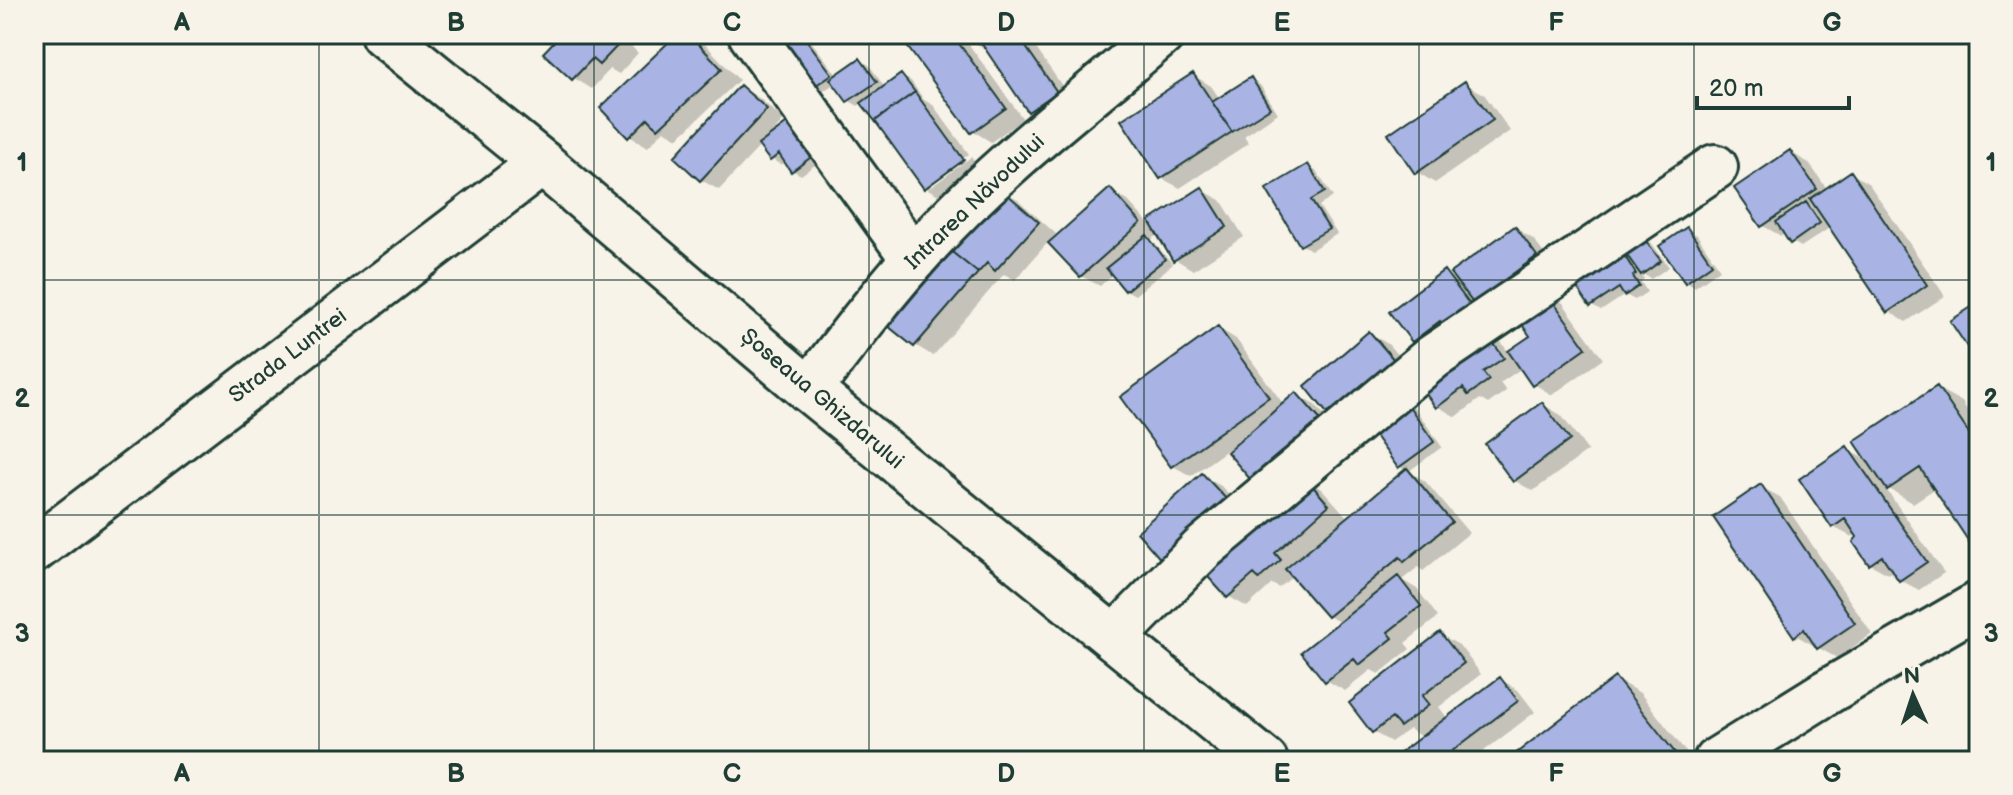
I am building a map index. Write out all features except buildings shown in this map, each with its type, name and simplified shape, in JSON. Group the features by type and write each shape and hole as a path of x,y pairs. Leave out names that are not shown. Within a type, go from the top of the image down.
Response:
{"street":[{"name":"Șoseaua Ghizdarului","path":"383,34 542,163 809,390 1265,761"},
{"path":"751,34 914,259"},
{"name":"Intrarea Năvodului","path":"809,390 857,326 930,240 1019,155 1162,34"},
{"name":"Strada Luntrei","path":"34,550 542,163"},
{"path":"1114,638 1202,549 1433,357 1715,167"},
{"path":"1716,761 1979,604"}]}
